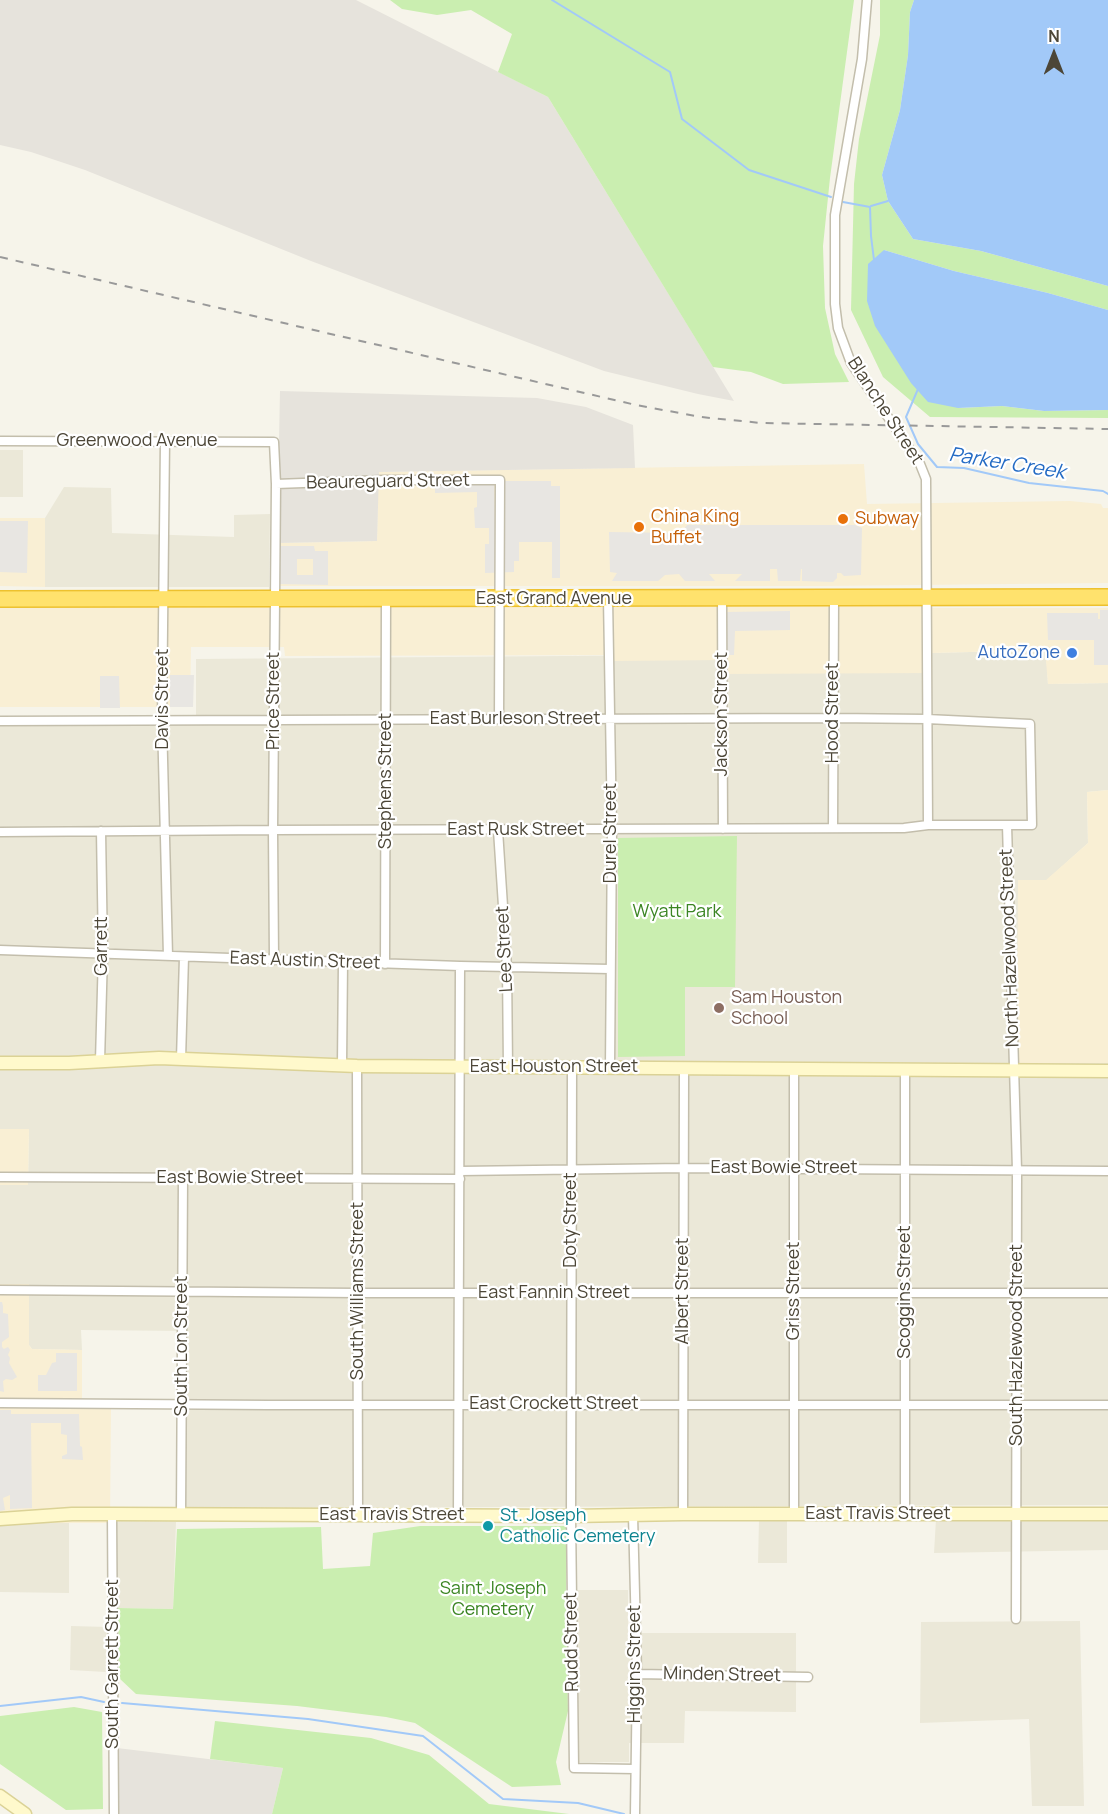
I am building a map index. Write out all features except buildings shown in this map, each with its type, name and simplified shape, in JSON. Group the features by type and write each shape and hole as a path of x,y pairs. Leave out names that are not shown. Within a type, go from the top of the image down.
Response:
{"highway":[{"name":"East Grand Avenue","path":"0,599 1108,597"}],"street":[{"name":"Blanche Street","path":"867,0 862,58 835,215 835,310 838,328 851,363 920,464 926,479 928,825"},
{"name":"Greenwood Avenue","path":"0,441 274,442"},
{"name":"Davis Street","path":"165,441 162,720 168,956"},
{"name":"Price Street","path":"274,442 276,484 274,960"},
{"name":"Beaureguard Street","path":"276,484 384,480 500,480 499,599"},
{"name":"Durel Street","path":"608,598 612,830 610,1067"},
{"name":"Hood Street","path":"833,828 834,598"},
{"name":"Stephens Street","path":"386,599 386,964"},
{"path":"499,599 499,719"},
{"name":"Jackson Street","path":"722,599 723,829"},
{"name":"East Burleson Street","path":"0,721 833,718 927,719 1030,724"},
{"name":"North Hazelwood Street","path":"1030,724 1032,825"},
{"name":"North Hazelwood Street","path":"1007,825 1013,1071"},
{"name":"East Rusk Street","path":"0,832 612,830 1032,825"},
{"name":"Lee Street","path":"498,830 507,967 508,1068"},
{"name":"Garrett","path":"100,1061 103,953 101,831"},
{"name":"East Austin Street","path":"0,950 386,964 610,969"},
{"path":"181,1059 184,957"},
{"path":"342,1065 343,962"},
{"path":"458,1515 460,966"},
{"name":"East Houston Street","path":"0,1063 62,1063 140,1058 357,1066 1108,1071"},
{"name":"South Williams Street","path":"357,1066 358,1515"},
{"name":"Doty Street","path":"571,1516 572,1067"},
{"name":"Albert Street","path":"682,1514 684,1068"},
{"name":"Griss Street","path":"794,1069 794,1514"},
{"name":"Scoggins Street","path":"905,1070 905,1514"},
{"name":"South Hazlewood Street","path":"1013,1071 1016,1084 1017,1170 1016,1619"},
{"name":"East Bowie Street","path":"0,1177 357,1178 460,1175 571,1168 1108,1170"},
{"name":"South Lon Street","path":"181,1514 183,1178"},
{"name":"East Fannin Street","path":"0,1290 358,1293 1108,1293"},
{"name":"East Crockett Street","path":"0,1403 1108,1405"},
{"name":"East Travis Street","path":"0,1519 72,1514 571,1516 1108,1514"},
{"name":"South Garrett Street","path":"112,1514 114,1814"},
{"name":"Higgins Street","path":"633,1515 637,1674 635,1814"},
{"name":"Rudd Street","path":"571,1516 574,1768 635,1770"},
{"name":"Minden Street","path":"637,1674 808,1677"},
{"path":"0,1796 25,1814"}],"shaded area":[{"path":"0,0 356,0 548,97 734,401 604,371 311,261 85,170 31,152 0,145"},
{"path":"280,391 537,398 586,407 633,425 635,468 379,472 377,541 277,543"},
{"path":"0,450 23,450 23,497 0,497"},
{"path":"864,464 867,504 1070,501 1101,504 1103,508 1108,508 1108,583 821,586 277,586 277,543 377,541 378,472"},
{"path":"502,481 551,481 551,486 560,486 560,578 552,578 552,542 519,542 519,561 514,561 514,572 485,573 485,544 489,544 489,528 475,528 474,508 477,507 477,492 435,493 435,485 494,485 495,527 502,527"},
{"path":"64,487 111,488 112,533 234,537 234,515 270,514 269,587 45,587 45,518"},
{"path":"0,518 45,518 45,587 0,586"},
{"path":"0,521 28,521 27,573 0,572"},
{"path":"687,525 855,525 862,528 861,575 844,576 837,573 837,578 833,582 802,581 801,569 800,581 778,581 777,569 770,569 770,581 735,581 742,574 709,574 715,581 685,581 679,574 665,575 658,581 612,581 617,573 610,572 609,532 681,533"},
{"path":"279,546 314,546 315,551 328,551 328,585 279,584","holes":["297,559 313,559 313,575 297,575"]},
{"path":"928,602 929,673 723,674 723,660 614,661 614,655 285,656 284,647 191,647 190,707 0,707 0,607"},
{"path":"932,608 1108,608 1108,683 1048,684 1045,650 932,653"},
{"path":"1100,610 1108,610 1108,665 1094,665 1094,640 1048,640 1047,613 1098,613 1098,619 1100,619"},
{"path":"790,611 790,630 735,631 734,655 726,655 726,612"},
{"path":"1046,650 1048,684 1108,683 1108,790 1087,792 1088,843 1046,881 1019,880 1017,1063 1108,1063 1108,1505 185,1508 188,1331 81,1330 82,1350 32,1349 29,1345 29,1284 0,1284 0,1185 28,1185 29,1129 0,1129 0,725 196,722 196,659"},
{"path":"170,675 194,675 193,707 170,707"},
{"path":"100,676 119,676 120,708 100,708"},
{"path":"1108,790 1108,1063 1017,1063 1018,880 1046,880 1088,843 1087,792"},
{"path":"0,1129 29,1129 28,1185 0,1185"},
{"path":"0,1284 29,1284 29,1345 32,1349 82,1350 82,1408 111,1408 110,1523 0,1523"},
{"path":"0,1302 2,1302 3,1313 8,1314 9,1337 2,1342 2,1347 4,1349 8,1347 10,1350 9,1363 17,1377 3,1381 4,1392 0,1391"},
{"path":"56,1353 77,1353 77,1391 38,1391 38,1375 46,1375 52,1363 56,1362"},
{"path":"0,1410 11,1410 11,1414 79,1414 83,1460 62,1459 62,1456 67,1454 67,1435 61,1434 61,1423 31,1423 32,1508 10,1509 10,1495 3,1498 5,1510 0,1511"},
{"path":"936,1519 1108,1520 1108,1550 934,1553"},
{"path":"759,1520 787,1520 787,1563 758,1563"},
{"path":"115,1521 176,1522 173,1609 118,1608"},
{"path":"0,1523 69,1523 69,1593 0,1592"},
{"path":"575,1590 628,1590 628,1633 796,1633 796,1712 685,1711 684,1743 629,1743 629,1762 574,1762"},
{"path":"1080,1621 1084,1806 1032,1806 1029,1719 920,1723 921,1622"},
{"path":"71,1626 108,1627 106,1672 70,1670"},
{"path":"117,1748 283,1768 272,1814 118,1814"}],"green space":[{"path":"390,0 854,0 823,246 825,308 835,354 849,382 783,384 751,372 713,367 548,97 498,72 512,34 471,10 437,15 402,9"},
{"path":"880,0 914,0 910,12 908,55 900,110 882,175 888,201 913,239 981,251 1108,286 1108,310 954,271 884,250 958,408 1002,406 1044,411 1108,410 1108,418 930,417 883,377 851,310 854,184 859,139 880,35"},
{"name":"Wyatt Park","path":"737,836 735,987 685,987 685,1056 618,1057 618,838"},
{"name":"Saint Joseph Cemetery","path":"420,1526 567,1526 568,1711 556,1762 561,1785 512,1787 415,1723 386,1717 297,1706 136,1694 119,1678 118,1608 173,1609 177,1529 321,1527 323,1569 370,1566 373,1533"},
{"path":"74,1707 102,1712 103,1809 66,1810 0,1764 0,1716"},
{"path":"215,1721 371,1738 429,1755 489,1804 569,1814 272,1814 283,1768 210,1759"}],"water":[{"path":"914,0 1108,0 1108,286 981,251 913,239 888,201 882,175 900,110 908,55 910,12"},
{"path":"884,250 954,271 1108,310 1108,410 1044,411 1002,406 958,408 928,402 911,383 875,326 867,301 868,264"}],"waterway":[{"name":"Parker Creek","path":"552,0 670,72 682,119 749,170 831,197"},
{"path":"871,206 888,201"},
{"name":"Parker Creek","path":"843,202 870,207 874,260"},
{"name":"Parker Creek","path":"918,389 906,417 918,444 937,467 964,468 1029,483 1103,491 1108,494"},
{"path":"0,1706 81,1697 104,1702"},
{"path":"122,1703 308,1719 423,1736 503,1799 578,1803 624,1814"}],"railway":[{"path":"0,257 636,405 701,417 761,423 1108,429"}],"place":[{"name":"Subway","path":"843,519"},
{"name":"China King Buffet","path":"639,527"},
{"name":"AutoZone","path":"1072,653"},
{"name":"Sam Houston School","path":"719,1008"},
{"name":"St. Joseph Catholic Cemetery","path":"488,1526"}]}
